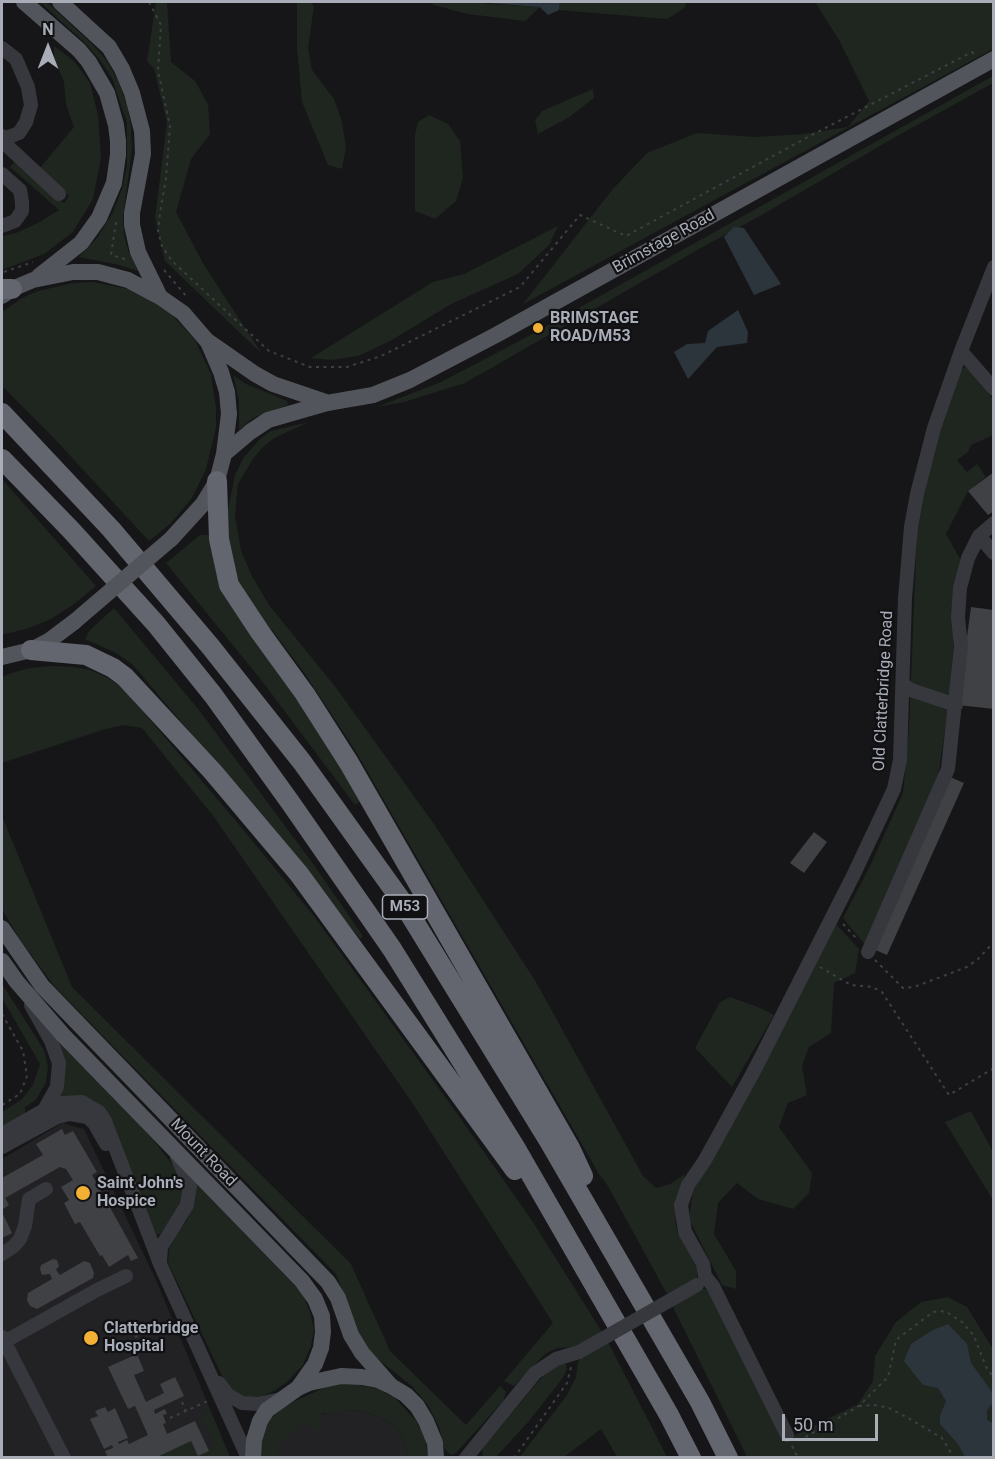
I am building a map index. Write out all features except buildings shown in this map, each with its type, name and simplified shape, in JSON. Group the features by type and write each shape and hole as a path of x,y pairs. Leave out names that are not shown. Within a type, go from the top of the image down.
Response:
{"highway":[{"name":"M53","path":"2,413 111,529 202,637 302,762 400,900 549,1141 643,1301 700,1402 728,1458"},
{"name":"M53","path":"2,459 156,624 220,705 392,949 515,1147 691,1458"},
{"path":"217,481 219,539 229,585 304,694 360,783 570,1148 643,1301"},
{"path":"17,654 86,655 113,668 125,677 213,772 299,874 582,1263"}],"main road":[{"path":"24,2 89,62 107,93 118,141 114,183 99,218 81,243 33,280"},
{"path":"60,2 109,47 132,93 142,131 143,154 132,213 132,225 138,252 160,297"},
{"name":"Brimstage Road","path":"224,454 268,420 327,402 373,395 410,380 496,335 988,62"},
{"path":"2,663 50,640 74,622 171,539 204,504 217,481 224,454 229,414 227,392 208,342 183,313 160,297 128,280 98,272 73,272 33,280 5,291"},
{"name":"Brimstage Road","path":"208,342 273,384 327,402"},
{"name":"Mount Road","path":"2,928 42,986 328,1282 338,1298 351,1335 362,1353 391,1386"},
{"name":"Mount Road","path":"2,961 63,1035 302,1281 315,1299 322,1316 321,1348 315,1364 298,1388"},
{"path":"253,1458 254,1440 267,1410 298,1388 309,1383 341,1376 362,1377 391,1386 406,1395 417,1406 426,1421 435,1443 436,1458"}],"street":[{"path":"2,48 16,59 28,87 31,105 26,122 19,133 6,138 2,136"},
{"path":"2,141 59,194"},
{"path":"2,174 20,190 22,202 22,211 15,220 2,226"},
{"name":"Old Clatterbridge Road","path":"701,1280 704,1264 685,1232 683,1222 681,1205 688,1185 727,1121 834,914 894,789 900,760 905,598 911,527 924,464 961,351 993,267"},
{"path":"961,351 993,389"},
{"path":"868,952 948,769 961,646 958,618 960,588 968,558 979,536 993,524"},
{"path":"979,536 993,553"},
{"path":"903,684 911,690 956,705"},
{"name":"Mount Road","path":"17,982 51,1041 59,1063 57,1087 44,1110"},
{"path":"2,1134 44,1110 62,1103 82,1102 99,1112 110,1132 160,1264 248,1458"},
{"path":"2,1147 57,1117 70,1114 87,1118 99,1130 132,1194"},
{"path":"160,1264 160,1247 187,1205 190,1186 173,1149"},
{"path":"2,1254 20,1239 25,1226 29,1199 46,1189"},
{"path":"64,1458 3,1339 126,1276"},
{"path":"466,1458 535,1373 548,1363 575,1354 701,1280 713,1286 789,1440"},
{"path":"207,1367 228,1395 242,1403 258,1404 281,1399"}],"path":[{"path":"149,2 160,25 158,71 170,126 166,178 159,222 162,246 172,261 269,351 310,367 347,367 381,356 520,287 580,215 626,236 808,137 972,52 988,62"},
{"path":"834,914 903,988 914,987 967,967 978,959 993,942"},
{"path":"809,962 851,985 872,987 882,992 949,1095 993,1068"},
{"path":"2,1014 23,1051 27,1076 20,1094 2,1105"},
{"path":"789,1440 859,1406 888,1377 896,1340 933,1312 948,1313 962,1322 974,1336 986,1367 993,1378"},
{"path":"135,1337 183,1315"},
{"path":"514,1458 567,1383 575,1354"},
{"path":"170,1419 219,1396"},
{"path":"182,1402 186,1411"},
{"path":"859,1406 874,1405 899,1413 942,1438 954,1458"}],"shaded area":[{"path":"40,2 47,2 93,45 107,61 119,83 127,105 132,148 123,217 124,235 138,271 79,257 97,238 113,212 122,189 127,166 127,123 112,78 99,59"},
{"path":"156,2 167,2 171,62 195,81 208,104 210,134 191,159 176,212 204,265 262,354 165,261 155,218 167,122 154,69 147,61"},
{"path":"310,2 314,6 308,48 312,70 334,99 342,122 346,147 342,169 328,165 302,102 297,48 297,3"},
{"path":"430,2 487,2 487,4 540,7 525,21 468,14"},
{"path":"487,2 560,2 559,10 548,15 540,7"},
{"path":"560,2 686,2 685,8 667,19 559,10"},
{"path":"815,2 993,2 993,49 523,304 612,190 647,153 697,133 755,137 804,134 848,127 869,101 839,40"},
{"path":"54,46 74,61 90,83 98,115 101,158 93,199 73,232 44,254 2,270 2,236 16,233 38,223 59,210 10,167 15,161 64,203 69,196 39,169 74,127 66,104 64,82 54,58"},
{"path":"993,76 993,83 465,383 404,402 377,407 441,382 527,337"},
{"path":"593,89 594,98 568,118 538,134 535,120 542,111"},
{"path":"429,115 448,124 460,141 463,178 456,201 435,219 415,211 415,135 418,122"},
{"path":"558,226 549,245 518,274 453,303 390,341 358,356 331,360 311,358 433,282 464,274"},
{"path":"734,227 744,228 781,284 754,295 724,237"},
{"path":"93,282 128,289 146,297 173,316 195,340 211,374 216,408 216,428 206,469 192,498 170,524 149,541 51,435 2,386 2,312 22,298 38,291 73,283"},
{"path":"738,310 748,332 747,343 717,347 688,379 674,352 687,344 705,343 708,331"},
{"path":"966,367 971,368 993,400 993,435 971,445 968,452 957,460 967,472 977,464 986,477 968,491 946,534 960,559 949,704 938,777 866,946 843,918 871,864 903,793 909,729 920,501 943,414 958,371"},
{"path":"233,375 246,384 287,401 288,405 253,418 239,430 239,401"},
{"path":"309,422 274,438 262,448 238,484 235,515 241,551 269,605 337,689 434,824 536,982 643,1176 656,1188 670,1184 685,1174 677,1198 675,1220 677,1231 697,1268 697,1278 667,1294 608,1186 355,750 305,674 273,631 264,626 243,595 226,548 228,509 235,475 244,457 262,437 271,431"},
{"path":"2,479 96,586 51,619 5,634 2,634"},
{"path":"200,535 209,535 216,571 226,597 291,686 362,800 355,805 262,681 166,563"},
{"path":"114,608 199,710 311,861 363,936 360,939 262,817 132,664 116,653 85,639 90,630"},
{"path":"53,666 91,670 124,689 236,821 314,916 456,1112 533,1222 602,1332 576,1347 557,1348 545,1354 514,1386 504,1381 553,1323 413,1104 214,817 142,728 123,725 102,730 2,763 2,677 30,668"},
{"path":"2,816 72,987 351,1264 390,1351 466,1425 500,1386 506,1392 503,1401 456,1453 451,1455 444,1448 439,1427 429,1407 412,1386 370,1353 359,1334 336,1274 55,987 20,940 2,909"},
{"path":"836,924 859,949 855,973 834,983 831,1033 809,1047 802,1066 807,1095 788,1103 779,1127 812,1173 809,1193 793,1209 758,1199 737,1183 718,1203 714,1234 736,1271 736,1289 722,1285 689,1219 693,1191"},
{"path":"2,984 44,1050 48,1066 46,1082 36,1100 25,1107 25,1113 2,1126 2,1112 22,1099 33,1085 40,1064 2,998"},
{"path":"730,997 774,1015 732,1087 695,1048 720,1002"},
{"path":"52,1033 151,1137 176,1169 183,1185 182,1206 160,1234 157,1235 139,1198 112,1126 59,1096"},
{"path":"971,1111 993,1152 993,1200 945,1122"},
{"name":"Clatterbridge Hospital","path":"62,1123 84,1129 156,1280 230,1457 2,1457 2,1159"},
{"path":"196,1183 302,1293 310,1312 314,1329 311,1346 303,1365 287,1382 262,1396 250,1399 239,1396 226,1384 168,1263 169,1249 195,1202"},
{"path":"700,1289 709,1289 785,1440 858,1404 873,1381 875,1356 896,1322 921,1302 948,1297 967,1307 993,1349 993,1457 747,1457 672,1305"},
{"path":"948,1324 967,1344 971,1363 992,1392 993,1403 987,1410 987,1420 993,1423 993,1457 965,1457 958,1444 940,1424 940,1416 946,1401 938,1388 923,1385 904,1361 911,1344 933,1330"},
{"path":"608,1342 667,1457 617,1457 601,1429 564,1457 519,1458 567,1395 576,1377 581,1357"},
{"path":"561,1363 566,1364 567,1369 562,1379 529,1421 496,1457 483,1457 482,1449 536,1384 552,1367"},
{"path":"350,1383 379,1389 394,1397 416,1421 425,1437 428,1457 408,1457 400,1432 390,1422 366,1412 351,1410 321,1414 322,1427 319,1430 313,1430 305,1421 277,1445 280,1457 260,1457 259,1448 263,1433 271,1418 284,1406 330,1385"},
{"path":"209,1408 230,1457 155,1458 191,1441 198,1456 209,1451 214,1452 212,1443 214,1436 203,1421 203,1414"},
{"path":"335,1411 366,1412 390,1422 400,1432 408,1457 280,1457 276,1445 305,1420"}],"place":[{"name":"BRIMSTAGE ROAD/M53","path":"538,328"},
{"name":"Saint John's Hospice","path":"83,1193"},
{"name":"Clatterbridge Hospital","path":"91,1338"}]}
